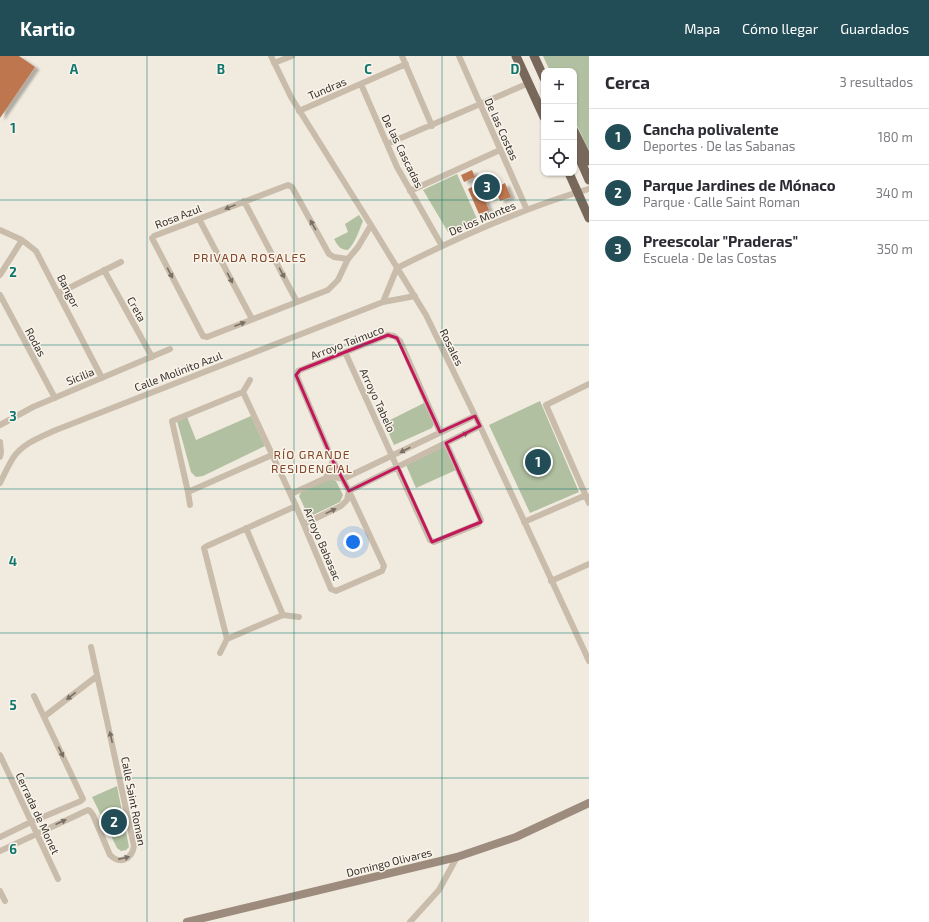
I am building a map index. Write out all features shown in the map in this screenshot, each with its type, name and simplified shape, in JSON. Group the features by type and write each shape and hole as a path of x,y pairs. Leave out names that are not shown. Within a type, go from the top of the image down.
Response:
{"main road":[{"path":"516,56 541,110"},
{"path":"534,56 541,71"},
{"path":"577,137 589,161"},
{"path":"577,153 589,180"},
{"path":"570,176 589,218"},
{"name":"Domingo Olivares","path":"187,922 210,919 457,856 516,837 589,803"}],"street":[{"name":"Rosales","path":"271,56 299,111 371,224 426,316 480,426 589,661"},
{"path":"274,64 292,56"},
{"path":"402,56 432,126"},
{"name":"De las Costas","path":"459,56 527,210"},
{"name":"Tundras","path":"299,111 406,64"},
{"path":"387,144 432,126 529,83"},
{"name":"De las Cascadas","path":"361,84 397,167 442,246"},
{"path":"410,191 500,150"},
{"name":"Rosa Azul","path":"252,319 208,337 203,336 152,238 286,185 292,187 329,254 334,257 348,259"},
{"name":"De los Montes","path":"397,268 442,246 527,210 589,190"},
{"path":"244,201 297,302"},
{"path":"199,219 252,319 328,290 338,280 348,259 358,247 371,224"},
{"name":"Bangor","path":"0,230 22,240 36,251 102,378"},
{"path":"0,275 22,240"},
{"path":"59,293 121,262"},
{"path":"383,302 397,268"},
{"name":"Creta","path":"104,270 152,357"},
{"name":"Rodas","path":"0,295 55,398"},
{"name":"Calle Molinito Azul","path":"0,483 20,450 40,438 194,375 383,302 415,296"},
{"name":"Arroyo Taimuco","path":"349,490 333,461 296,375 298,371 388,336 394,336 400,342 440,432"},
{"name":"Sicilia","path":"0,425 55,398 170,349"},
{"name":"Arroyo Tabelo","path":"345,352 432,542 437,542 481,522 481,517 446,443"},
{"path":"190,505 188,492 169,421 243,392 250,380"},
{"path":"589,384 547,404 546,406 589,503"},
{"name":"Arroyo Babasac","path":"243,392 291,494 332,591 337,591 382,571 384,566 349,490"},
{"path":"291,494 326,478 334,477 343,479 475,416"},
{"path":"304,524 341,506 347,500 349,490 480,426"},
{"path":"0,442 0,456"},
{"path":"188,492 272,455"},
{"path":"326,478 333,461"},
{"path":"524,522 586,495"},
{"path":"227,639 204,550 207,546 296,506"},
{"path":"246,528 283,614"},
{"path":"551,581 589,564"},
{"path":"220,653 227,639 283,614 299,617"},
{"name":"Calle Saint Roman","path":"36,833 88,810 93,815 110,855 113,858 118,860 126,859 131,856 133,852 134,846 91,647"},
{"path":"45,716 97,676"},
{"path":"0,837 83,799 45,716 34,696"},
{"name":"Cerrada de Monet","path":"0,755 58,879"},
{"path":"0,850 36,833"},
{"path":"410,922 439,890 457,856"},
{"path":"0,891 5,901"}],"highlighted area":[{"path":"388,335 397,338 440,432 475,416 480,426 446,443 481,522 432,542 398,467 349,491 333,461 296,375 300,370"}],"green space":[{"path":"543,56 589,56 589,151 577,125 577,68 549,68"},
{"path":"457,174 478,221 448,232 423,190"},
{"path":"359,215 363,221 355,240 348,250 345,250 338,246 334,239 348,232 345,224"},
{"path":"540,401 579,492 530,513 489,425"},
{"path":"424,403 434,424 432,428 394,445 384,423"},
{"path":"251,416 265,446 203,476 196,477 191,472 177,421 187,417 196,440"},
{"path":"444,446 456,470 416,488 406,465"},
{"path":"329,478 336,481 343,495 340,502 313,515 307,513 299,496 302,491"},
{"path":"117,786 129,847 126,850 121,851 117,848 92,797"}],"building":[{"path":"0,56 19,56 35,67 0,118"},
{"path":"472,170 475,177 464,182 461,175"},
{"path":"505,183 511,197 500,201 495,188"},
{"path":"478,184 489,210 479,214 468,189"}],"place":[{"name":"Preescolar \"Praderas\"","path":"487,187"},
{"name":"Cancha polivalente","path":"538,462"},
{"name":"Parque Jardines de Mónaco","path":"114,822"}],"district":[{"name":"PRIVADA ROSALES","path":"250,257"},
{"name":"RÍO GRANDE RESIDENCIAL","path":"312,461"}]}
